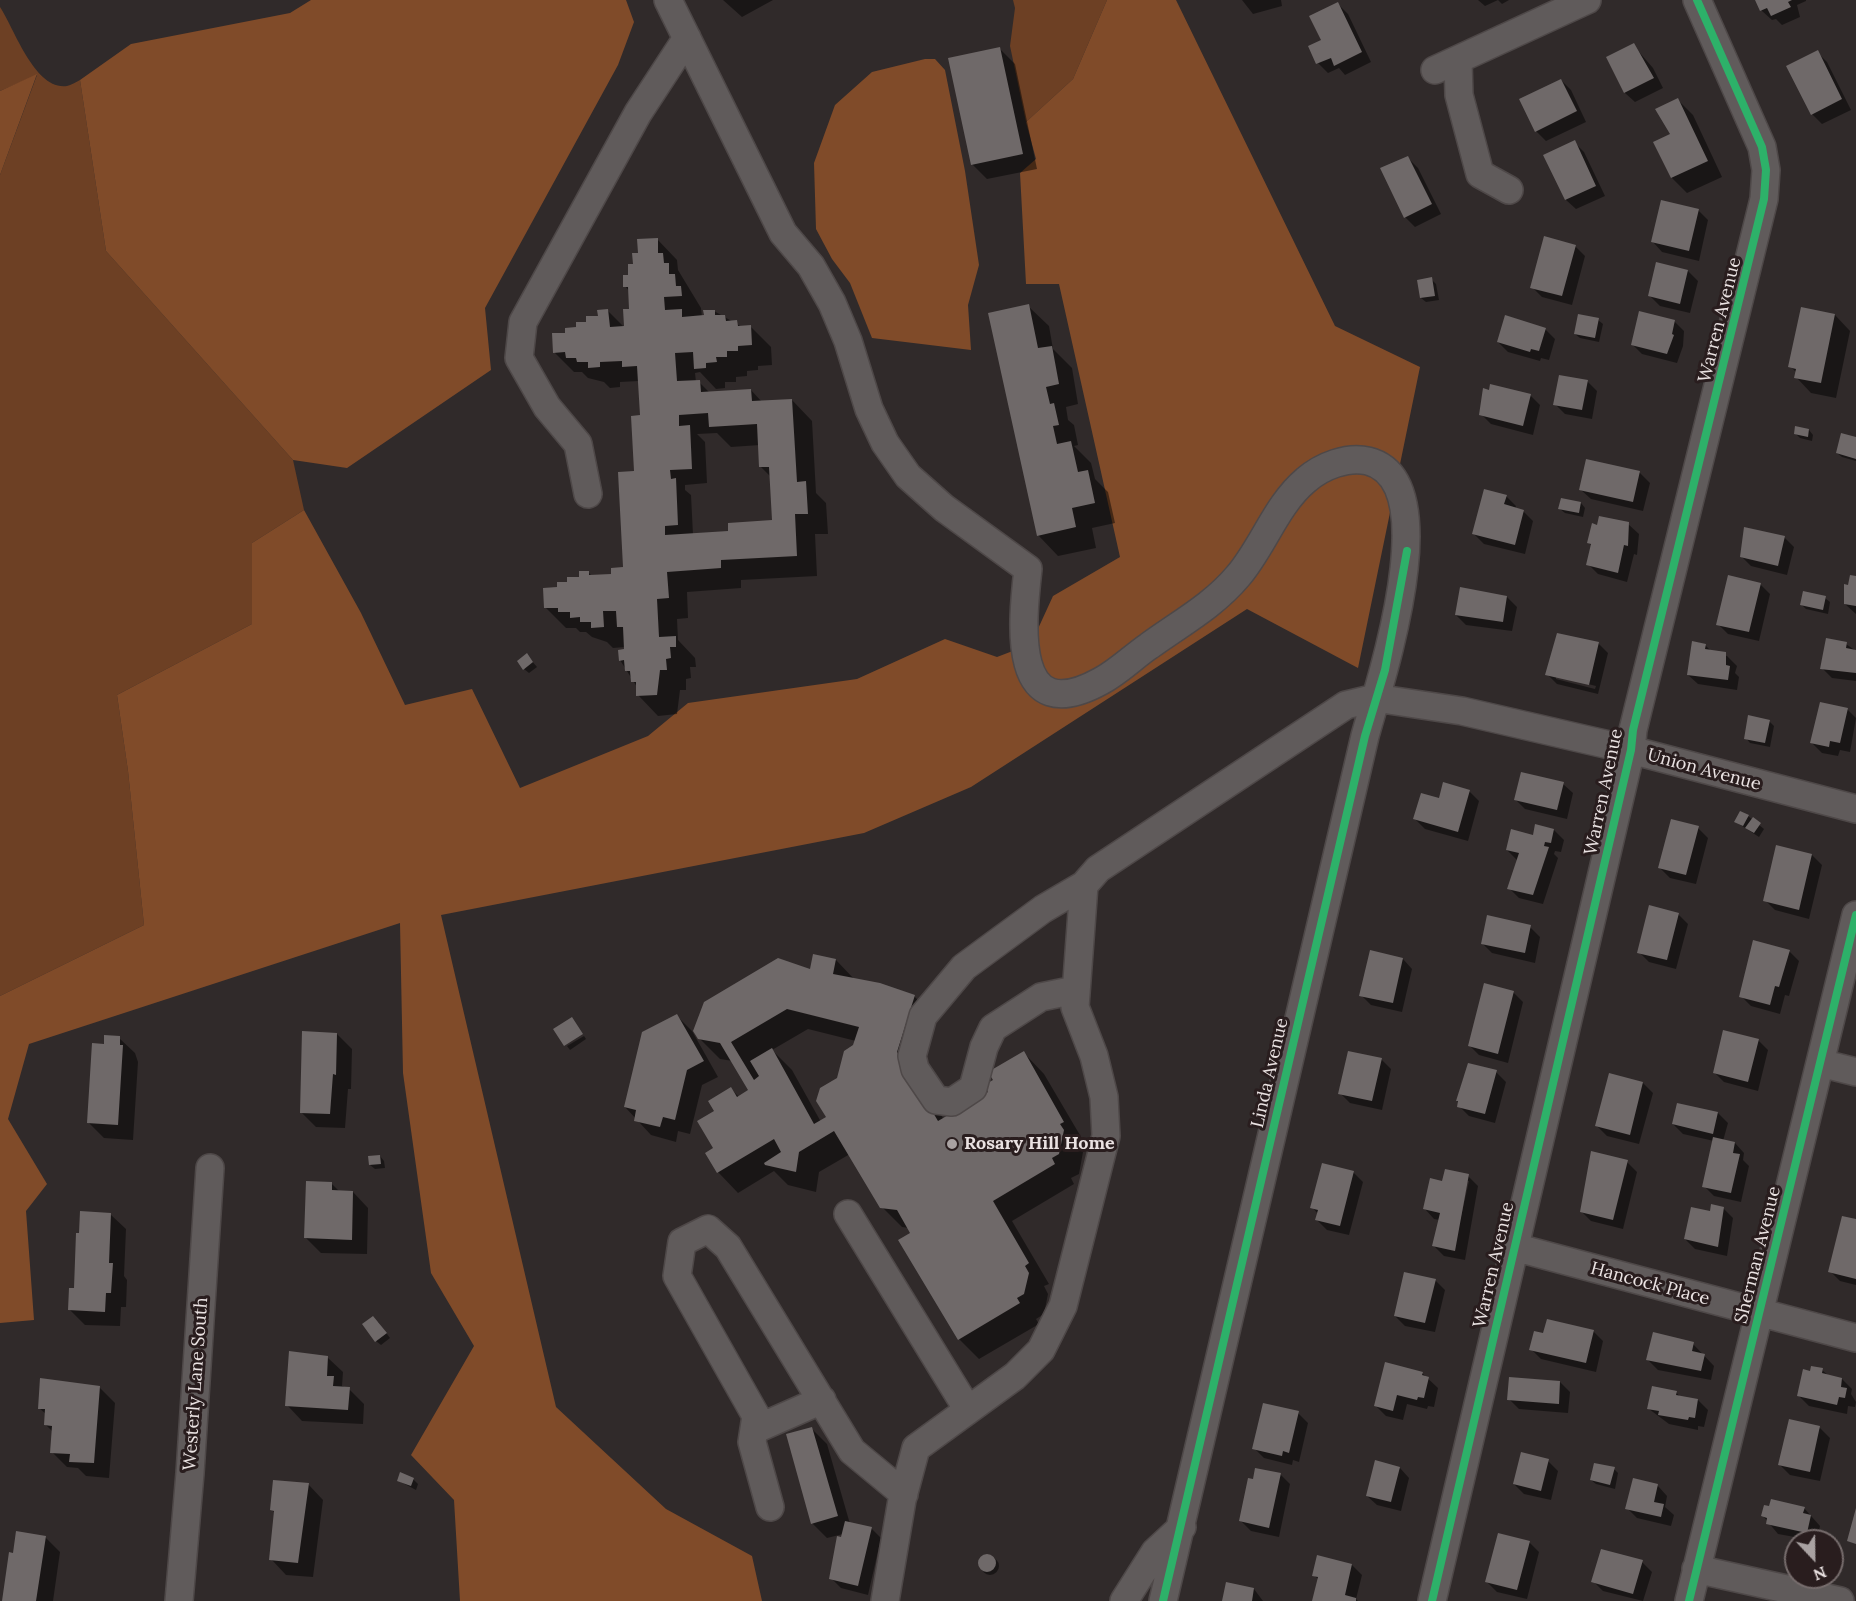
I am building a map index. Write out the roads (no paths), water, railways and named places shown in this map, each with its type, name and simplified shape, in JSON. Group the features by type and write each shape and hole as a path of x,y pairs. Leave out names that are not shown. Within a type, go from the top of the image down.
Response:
{"street":[{"path":"588,494 578,444 547,408 519,358 523,322 638,114 687,38 668,0"},
{"path":"1509,190 1480,174 1459,95 1447,66 1587,0"},
{"name":"Warren Avenue","path":"1432,1601 1631,750 1633,730 1764,200 1766,170 1762,147 1697,0"},
{"name":"Linda Avenue","path":"687,38 783,233 811,267 832,303 848,341 869,409 885,443 908,476 926,492 1028,569 1023,634 1029,670 1042,687 1062,694 1102,681 1207,606 1238,577 1263,542 1286,502 1306,480 1332,465 1354,458 1372,462 1388,473 1399,490 1406,515 1407,551 1385,670 1376,698 1241,1263 1182,1527 1163,1601"},
{"path":"1075,990 1041,996 993,1028 984,1047 973,1088 952,1102 936,1100 915,1069 912,1056 923,1016 964,967 1043,909 1084,885 1098,869 1346,705 1376,698"},
{"name":"Union Avenue","path":"1376,698 1462,711 1631,750 1856,809"},
{"path":"885,1601 904,1494 916,1448 1015,1376 1041,1350 1064,1306 1106,1136 1104,1097 1094,1056 1075,1007 1084,885"},
{"name":"Sherman Avenue","path":"1689,1601 1856,915"},
{"path":"1820,1063 1856,1072"},
{"name":"Westerly Lane South","path":"179,1601 190,1473 210,1168"},
{"path":"848,1214 968,1410"},
{"path":"770,1507 752,1442 756,1416 677,1276 682,1242 708,1229 728,1247 852,1451 904,1494"},
{"name":"Hancock Place","path":"1514,1247 1856,1338"},
{"path":"754,1430 822,1400"},
{"path":"1124,1601 1155,1552 1182,1527"},
{"path":"1696,1569 1840,1601"}],"place":[{"name":"Rosary Hill Home","path":"952,1144"}]}
